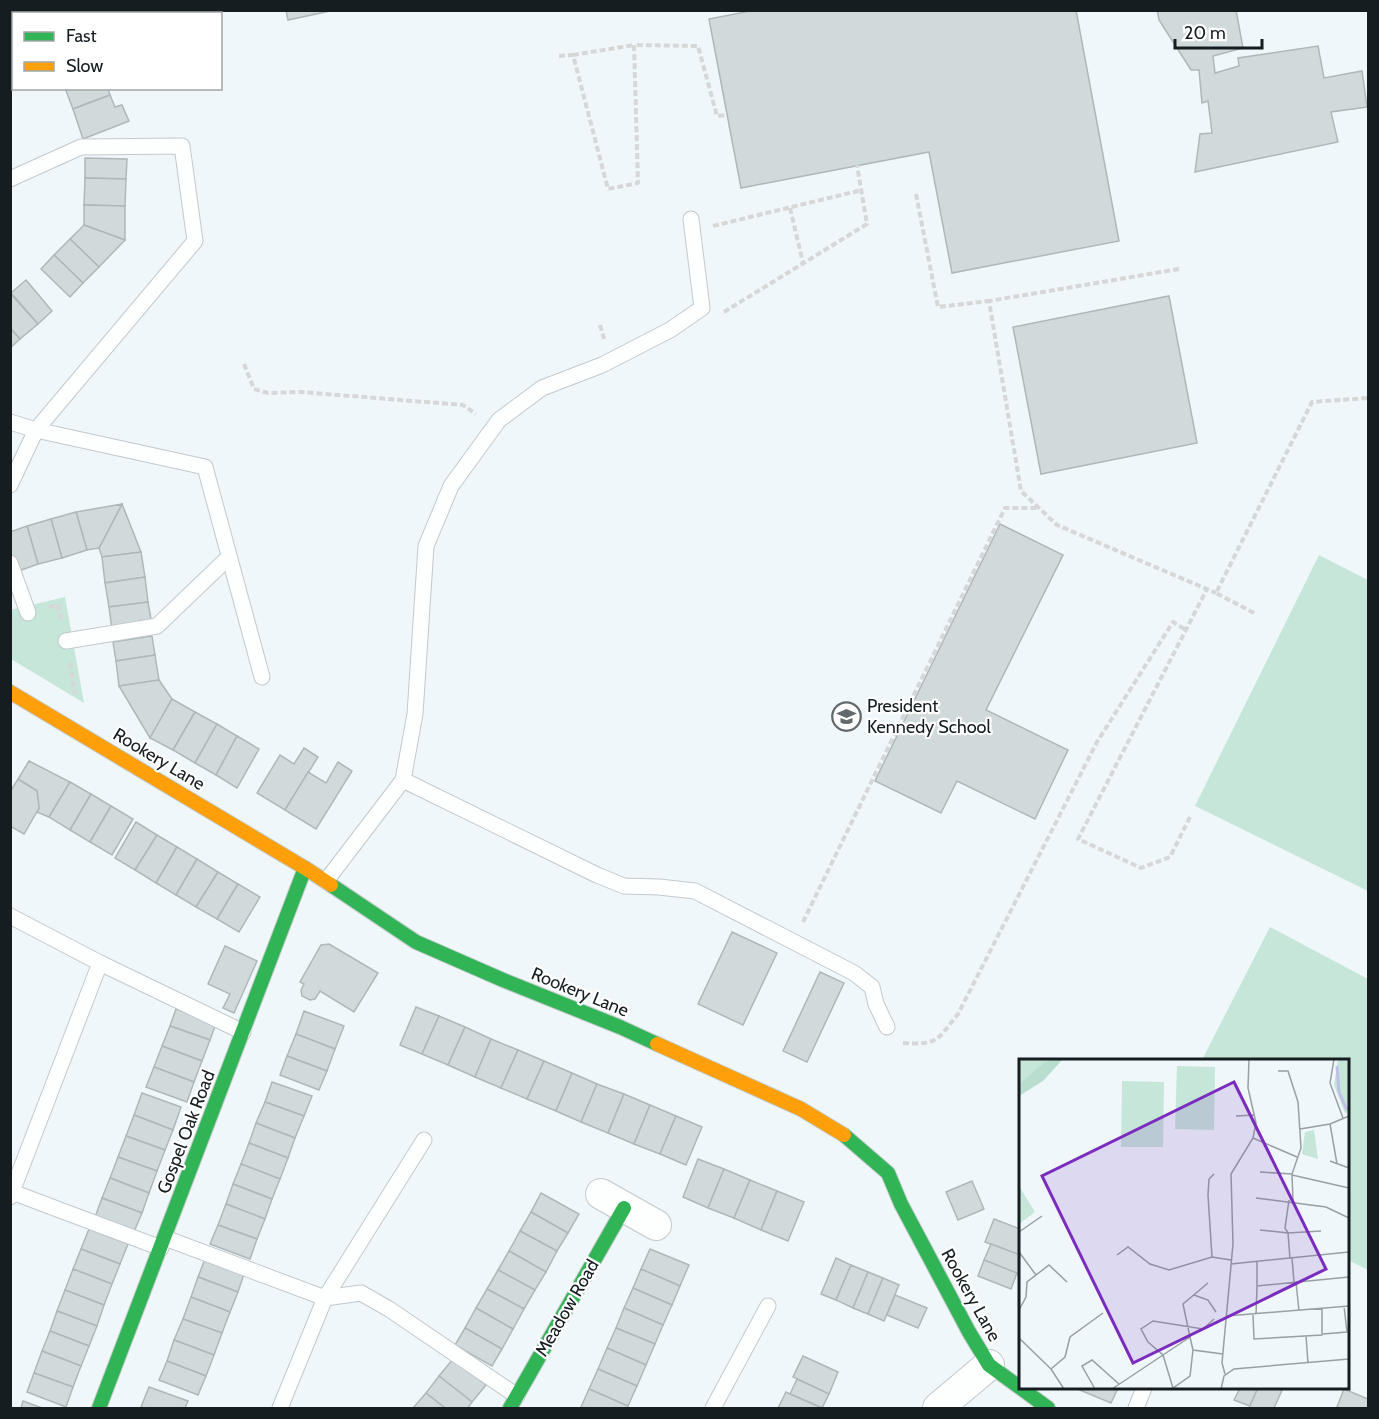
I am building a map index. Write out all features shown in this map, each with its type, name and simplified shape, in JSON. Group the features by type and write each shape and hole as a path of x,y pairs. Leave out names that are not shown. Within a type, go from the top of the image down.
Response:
{"street":[{"name":"Rookery Lane","path":"10,692 305,868 416,942 620,1027 801,1109 841,1132 888,1173 901,1204 989,1365 1019,1387"},
{"name":"Gospel Oak Road","path":"99,1408 305,868"},
{"name":"Meadow Road","path":"514,1402 613,1201 656,1225"},
{"path":"938,1408 989,1365"},
{"name":"Rookery Lane","path":"1022,1389 1048,1408"}],"lane":[{"path":"10,179 81,147 182,146 195,241 36,430 10,485"},
{"path":"326,881 403,780 415,714 426,546 451,486 499,420 542,388 602,365 670,330 702,308 692,224"},
{"path":"10,422 36,430 205,467 262,677"},
{"path":"66,641 157,626 229,557"},
{"path":"10,563 28,613"},
{"path":"403,780 597,875 624,886 695,891 793,941 854,973 872,987 876,1004 887,1027"},
{"path":"10,916 100,963 243,1032"},
{"path":"100,963 11,1195 325,1298 361,1293 388,1309 514,1402"},
{"path":"280,1408 325,1298 424,1140"},
{"path":"713,1408 768,1306"},
{"path":"1136,1408 1144,1389"}],"path":[{"path":"573,55 608,189 638,183 634,45"},
{"path":"560,56 634,45 698,46 717,116 727,115"},
{"path":"702,308 722,313 867,224 857,165"},
{"path":"692,224 790,208 862,190"},
{"path":"916,194 938,307 989,301 1179,269"},
{"path":"790,208 803,264"},
{"path":"989,301 1021,491 1057,525 1216,593 1254,613"},
{"path":"244,364 254,389 268,393 301,392 463,405 494,426"},
{"path":"1216,593 1312,402 1368,398"},
{"path":"793,941 1005,508 1039,508"},
{"path":"1190,817 1170,857 1141,868 1078,839 1207,589"},
{"path":"887,1027 901,1042 923,1044 938,1040 958,1014 1097,742 1173,622 1185,630"}],"green space":[{"path":"1319,555 1368,580 1368,891 1195,806"},
{"path":"65,597 84,703 11,659 10,610"},
{"path":"1270,927 1368,979 1368,1270 1349,1260 1349,1059 1203,1059"}],"building":[{"path":"286,10 329,10 330,11 288,20"},
{"path":"755,10 1076,10 1119,241 952,273 929,152 741,188 709,19"},
{"path":"1157,10 1236,10 1243,48 1213,56 1215,73 1239,66 1238,58 1318,46 1324,78 1362,71 1367,107 1331,112 1338,142 1195,172 1200,134 1212,133 1208,101 1202,103 1199,70 1191,70 1159,20"},
{"path":"66,90 109,90 110,95 73,109"},
{"path":"110,95 115,107 122,105 129,121 83,139 73,109"},
{"path":"85,158 127,159 126,179 85,178"},
{"path":"85,178 126,179 125,206 84,205"},
{"path":"84,205 125,206 125,240 84,225"},
{"path":"84,225 125,240 99,267 70,239"},
{"path":"70,239 99,267 83,283 54,255"},
{"path":"54,255 83,283 70,297 41,269"},
{"path":"26,280 52,311 38,324 11,293"},
{"path":"10,293 38,324 20,339 10,328"},
{"path":"1169,296 1197,443 1041,474 1013,327"},
{"path":"10,328 20,339 10,348"},
{"path":"122,504 141,552 102,557 99,548"},
{"path":"122,504 99,548 87,550 76,512"},
{"path":"76,512 87,550 62,558 51,519"},
{"path":"51,519 62,558 38,564 27,526"},
{"name":"President Kennedy School","path":"1000,524 1063,555 986,710 1068,750 1035,819 957,781 941,813 875,781"},
{"path":"27,526 38,564 16,572 10,552 10,532"},
{"path":"141,552 145,577 105,583 102,557"},
{"path":"145,577 148,602 109,607 105,583"},
{"path":"148,602 152,625 112,630 109,607"},
{"path":"152,636 155,655 116,661 113,642"},
{"path":"155,655 159,680 119,686 116,661"},
{"path":"159,680 172,699 150,738 119,686"},
{"path":"172,699 195,712 173,750 150,738"},
{"path":"195,712 217,724 195,763 173,750"},
{"path":"217,724 237,736 216,775 195,763"},
{"path":"237,736 259,749 237,788 216,775"},
{"path":"304,748 318,757 285,810 257,793 280,755 294,764"},
{"path":"29,761 70,782 49,817 37,812 39,808 37,791 18,779"},
{"path":"338,762 352,771 316,829 285,810 308,772 326,783"},
{"path":"18,779 37,791 39,808 24,834 10,826 10,792"},
{"path":"70,782 91,794 70,830 49,817"},
{"path":"91,794 111,806 90,842 70,830"},
{"path":"111,806 133,819 112,855 90,842"},
{"path":"136,822 157,835 135,870 115,858"},
{"path":"157,835 177,847 156,883 135,870"},
{"path":"177,847 197,859 176,895 156,883"},
{"path":"197,859 218,872 196,907 176,895"},
{"path":"218,872 238,884 217,919 196,907"},
{"path":"238,884 260,897 239,932 217,919"},
{"path":"732,932 777,953 743,1025 698,1004"},
{"path":"329,944 378,973 354,1012 320,991 315,999 310,1000 302,996 301,990 304,984 300,982 321,945"},
{"path":"225,946 257,961 234,1013 223,1008 230,994 208,984"},
{"path":"820,972 844,983 807,1062 783,1051"},
{"path":"416,1007 439,1016 422,1054 400,1045"},
{"path":"176,1009 216,1024 210,1040 170,1026"},
{"path":"304,1011 344,1026 335,1049 296,1034"},
{"path":"439,1016 465,1027 448,1065 422,1054"},
{"path":"170,1026 210,1040 202,1061 162,1046"},
{"path":"465,1027 491,1039 475,1077 448,1065"},
{"path":"296,1034 335,1049 327,1071 287,1056"},
{"path":"491,1039 518,1050 501,1088 475,1077"},
{"path":"162,1046 202,1061 194,1082 154,1067"},
{"path":"518,1050 544,1061 527,1099 501,1088"},
{"path":"287,1056 327,1071 319,1090 280,1075"},
{"path":"544,1061 572,1073 556,1111 527,1099"},
{"path":"154,1067 194,1082 187,1102 146,1087"},
{"path":"572,1073 597,1084 581,1122 556,1111"},
{"path":"272,1082 312,1096 304,1116 265,1102"},
{"path":"597,1084 624,1094 608,1133 581,1122"},
{"path":"142,1093 181,1107 173,1130 134,1115"},
{"path":"624,1094 650,1105 634,1144 608,1133"},
{"path":"265,1102 304,1116 295,1138 256,1123"},
{"path":"650,1105 676,1116 660,1154 634,1144"},
{"path":"134,1115 173,1130 165,1150 126,1136"},
{"path":"676,1116 702,1127 686,1165 660,1154"},
{"path":"256,1123 295,1138 288,1158 249,1143"},
{"path":"126,1136 165,1150 157,1171 118,1157"},
{"path":"249,1143 288,1158 280,1179 241,1164"},
{"path":"118,1157 157,1171 149,1193 110,1178"},
{"path":"698,1159 724,1169 708,1208 683,1197"},
{"path":"241,1164 280,1179 272,1199 233,1184"},
{"path":"724,1169 750,1180 734,1218 708,1208"},
{"path":"110,1178 149,1193 142,1213 102,1198"},
{"path":"750,1180 777,1191 761,1230 734,1218"},
{"path":"972,1181 984,1209 958,1220 946,1192"},
{"path":"233,1184 272,1199 265,1219 226,1204"},
{"path":"777,1191 804,1202 788,1241 761,1230"},
{"path":"541,1193 579,1214 568,1233 531,1212"},
{"path":"102,1198 142,1213 133,1234 94,1220"},
{"path":"226,1204 265,1219 257,1239 218,1225"},
{"path":"531,1212 568,1233 557,1251 520,1231"},
{"path":"994,1219 1019,1229 1019,1255 985,1242"},
{"path":"218,1225 257,1239 250,1259 210,1244"},
{"path":"89,1229 128,1244 120,1264 81,1249"},
{"path":"520,1231 557,1251 546,1272 509,1251"},
{"path":"991,1244 1019,1255 1019,1275 984,1260"},
{"path":"81,1249 120,1264 112,1284 73,1269"},
{"path":"650,1249 689,1265 680,1286 641,1269"},
{"path":"509,1251 546,1272 535,1290 498,1270"},
{"path":"836,1258 851,1265 836,1300 821,1294"},
{"path":"205,1259 244,1274 238,1292 198,1277"},
{"path":"984,1260 1017,1273 1011,1289 978,1276"},
{"path":"851,1265 868,1272 853,1308 836,1300"},
{"path":"73,1269 112,1284 104,1305 65,1290"},
{"path":"641,1269 680,1286 672,1305 633,1288"},
{"path":"498,1270 535,1290 524,1309 487,1289"},
{"path":"868,1272 883,1278 868,1314 853,1308"},
{"path":"198,1277 238,1292 230,1312 191,1297"},
{"path":"883,1278 899,1285 884,1321 868,1314"},
{"path":"633,1288 672,1305 663,1325 624,1308"},
{"path":"487,1289 524,1309 513,1329 476,1308"},
{"path":"65,1290 104,1305 97,1326 57,1311"},
{"path":"895,1295 927,1308 918,1328 887,1315"},
{"path":"191,1297 230,1312 222,1333 183,1319"},
{"path":"476,1308 513,1329 502,1349 465,1328"},
{"path":"624,1308 663,1325 655,1344 616,1328"},
{"path":"57,1311 97,1326 89,1346 50,1331"},
{"path":"183,1319 222,1333 214,1355 174,1340"},
{"path":"465,1328 502,1349 492,1366 455,1345"},
{"path":"616,1328 655,1344 646,1365 607,1348"},
{"path":"50,1331 89,1346 81,1366 42,1351"},
{"path":"174,1340 214,1355 206,1376 167,1361"},
{"path":"607,1348 646,1365 637,1386 598,1369"},
{"path":"42,1351 81,1366 73,1387 34,1373"},
{"path":"803,1356 838,1372 829,1394 793,1377"},
{"path":"453,1359 486,1385 472,1402 439,1376"},
{"path":"167,1361 206,1376 198,1395 159,1380"},
{"path":"598,1369 637,1386 628,1406 589,1389"},
{"path":"34,1373 73,1387 66,1407 27,1392"},
{"path":"439,1376 472,1402 468,1408 445,1408 426,1393"},
{"path":"797,1379 829,1394 822,1408 790,1394"},
{"path":"149,1387 188,1401 185,1408 141,1407"},
{"path":"589,1389 628,1406 627,1408 581,1407"},
{"path":"1077,1389 1118,1389 1111,1403"},
{"path":"1240,1389 1258,1389 1250,1406 1234,1400"},
{"path":"1258,1389 1283,1389 1274,1408 1249,1408"},
{"path":"1344,1389 1368,1399 1368,1408 1337,1407"},
{"path":"786,1392 790,1394 822,1408 778,1408"},
{"path":"426,1393 445,1408 413,1408"},
{"path":"23,1401 42,1408 21,1408"}],"traffic: fast":[{"path":"99,1408 305,868"},
{"path":"331,885 416,942 657,1044"},
{"path":"844,1135 888,1173 901,1204 989,1365 1019,1387"},
{"path":"510,1408 624,1208"},
{"path":"1022,1389 1048,1408"}],"traffic: slow":[{"path":"10,692 331,885"},
{"path":"657,1044 801,1109 844,1135"}],"place":[{"name":"President Kennedy School","path":"846,716"}]}
